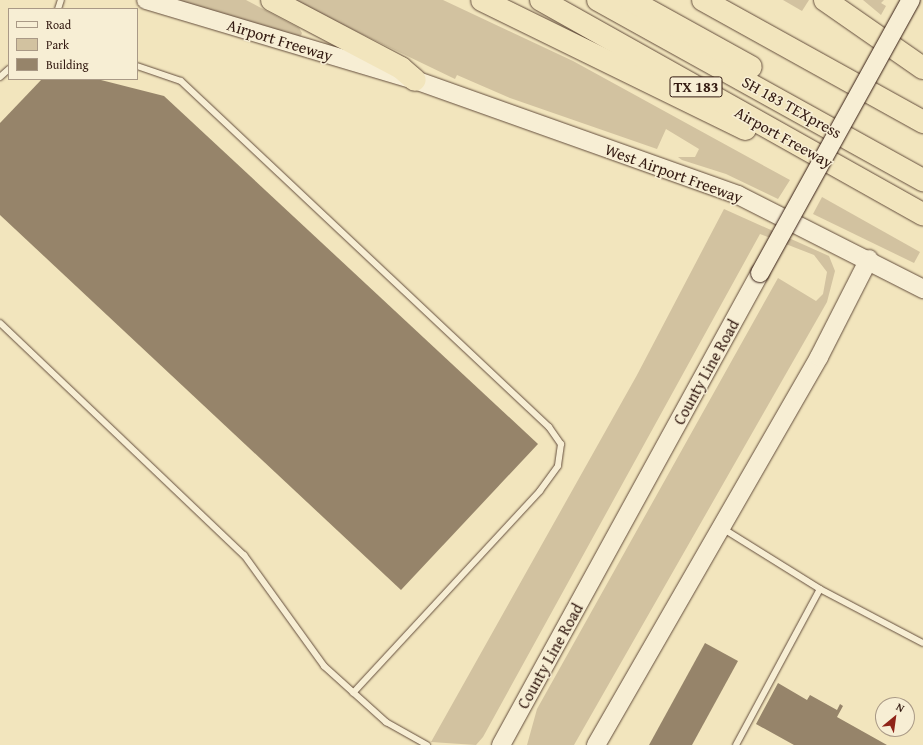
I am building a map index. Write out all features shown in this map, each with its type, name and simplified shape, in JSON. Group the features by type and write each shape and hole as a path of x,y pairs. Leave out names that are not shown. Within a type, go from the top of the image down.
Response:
{"highway":[{"path":"272,0 400,68 415,80"},
{"path":"482,0 705,111 851,174"},
{"name":"Airport Freeway","path":"541,0 923,214"},
{"name":"SH 183 TEXpress","path":"598,0 923,180"},
{"name":"SH 183 TEXpress","path":"630,0 923,162"},
{"path":"703,0 923,122"},
{"path":"731,0 845,78"},
{"path":"825,0 923,68"}],"main road":[{"name":"Airport Freeway","path":"146,0 415,80"},
{"name":"County Line Road","path":"507,740 760,273 912,0"},
{"name":"West Airport Freeway","path":"415,80 738,195 869,259 923,289"},
{"path":"596,745 819,357 869,259"}],"lane":[{"path":"138,66 181,81 549,427 561,444 558,466 540,491 353,693"},
{"path":"0,77 8,70"},
{"path":"0,323 244,555 324,666 386,722 427,745"},
{"path":"721,528 820,589 923,643"},
{"path":"736,745 820,589"}],"green space":[{"path":"177,0 246,0 299,28 302,33 300,38"},
{"path":"291,0 443,0 573,61 790,180 778,199 726,174 682,160 678,157 695,157 699,149 666,129 657,149 510,98 457,75 455,79"},
{"path":"783,0 809,0 802,11"},
{"path":"863,0 884,0 881,3 886,6 881,15"},
{"path":"822,197 920,252 914,263 813,214"},
{"path":"724,209 829,256 835,271 827,302 574,745 527,745 537,709 778,278 816,301 823,294 827,272 814,255 760,234 483,737 476,745 431,742 637,375"}],"building":[{"path":"41,80 101,80 164,96 538,444 401,590 0,215 0,123"},
{"path":"705,643 738,661 692,745 649,745"},
{"path":"778,683 807,700 810,695 837,710 840,704 843,706 837,717 887,745 794,745 756,724"}]}
